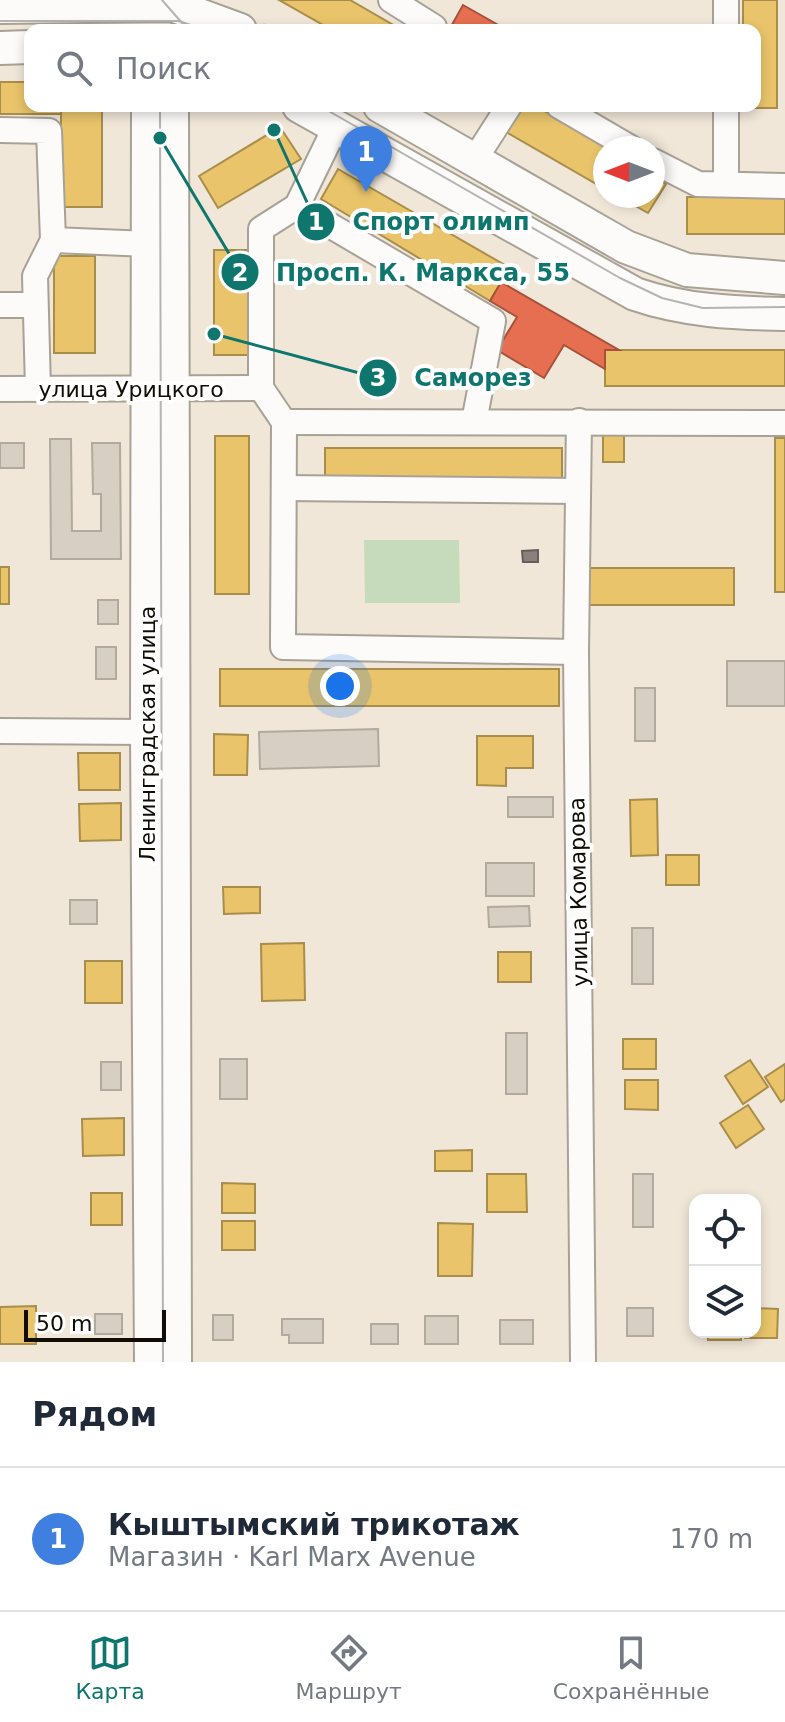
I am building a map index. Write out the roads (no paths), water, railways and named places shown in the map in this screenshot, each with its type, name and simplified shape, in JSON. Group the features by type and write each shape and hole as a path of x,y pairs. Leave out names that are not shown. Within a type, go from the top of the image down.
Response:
{"main road":[{"path":"0,7 160,11 215,24"},
{"path":"0,48 24,47"},
{"name":"Ленинградская улица","path":"148,112 149,244 160,389 175,1362"},
{"name":"Ленинградская улица","path":"151,1362 147,732 172,112"},
{"path":"309,112 635,294 697,309 785,314"},
{"path":"393,112 626,247 687,270 785,278"}],"street":[{"path":"391,0 429,24"},
{"path":"726,0 726,24"},
{"path":"375,112 348,135 297,206 261,229 261,388 284,422 283,647 576,652"},
{"path":"475,159 505,112"},
{"path":"569,112 610,136"},
{"path":"726,112 726,184"},
{"path":"0,130 49,131 53,240 35,276 38,389"},
{"path":"665,167 698,184 785,186"},
{"path":"297,206 493,321 474,422"},
{"path":"53,240 149,244"},
{"path":"0,305 35,305"},
{"name":"улица Урицкого","path":"0,389 261,388"},
{"name":"улица Комарова","path":"579,421 576,652 583,1362"},
{"path":"284,422 785,423"},
{"path":"284,488 577,491"},
{"path":"0,731 147,732"}],"tram line":[{"path":"162,0 183,24"},
{"path":"0,21 179,21 188,24"},
{"path":"160,112 163,1362"},
{"path":"330,112 620,278 662,298 703,308 785,307"}],"place":[{"name":"Спорт олимп","path":"274,130"},
{"name":"Просп. К. Маркса, 55","path":"160,138"},
{"name":"Кыштымский трикотаж","path":"366,192"},
{"name":"Саморез","path":"214,334"}]}
